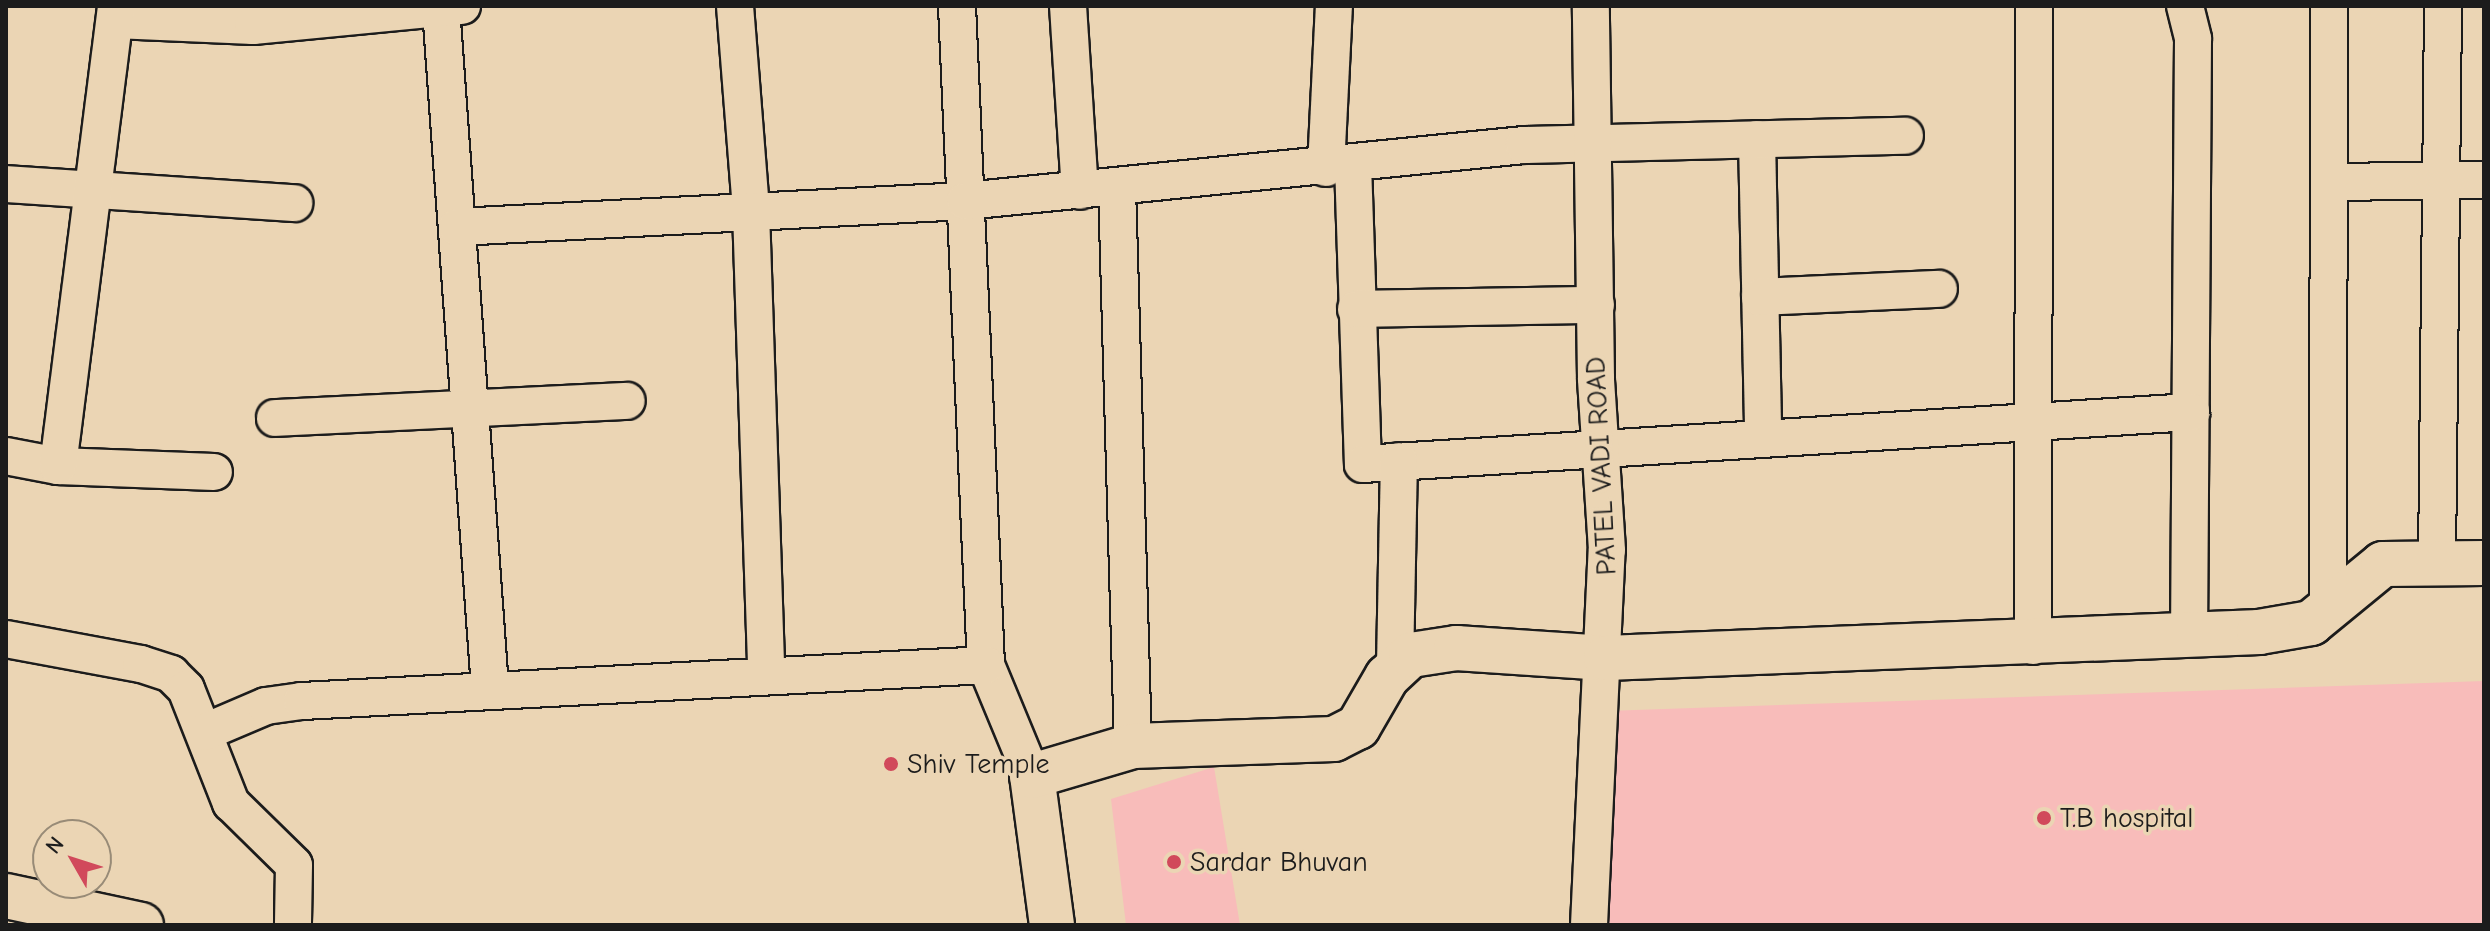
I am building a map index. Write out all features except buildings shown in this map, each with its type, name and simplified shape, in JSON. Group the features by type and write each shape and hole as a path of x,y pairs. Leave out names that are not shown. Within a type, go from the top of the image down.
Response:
{"street":[{"path":"735,6 751,211 766,675"},
{"path":"957,6 986,665 1032,776 1052,925"},
{"path":"1068,6 1080,191"},
{"path":"1334,6 1339,166 1356,309 1363,464 1602,445 2191,412"},
{"name":"PATEL VADI ROAD","path":"1589,925 1606,658 1591,6"},
{"path":"2033,646 2034,6"},
{"path":"2185,6 2193,39 2189,637"},
{"path":"2328,611 2329,6"},
{"path":"2437,562 2443,6"},
{"path":"58,466 116,13 158,14 253,26 452,7 457,227 490,689"},
{"path":"457,227 965,201 1595,141 1905,136"},
{"path":"1757,139 1763,437"},
{"path":"2330,182 2484,180"},
{"path":"6,184 95,193 294,203"},
{"path":"1117,187 1133,746"},
{"path":"1760,297 1939,289"},
{"path":"1356,309 1596,305"},
{"path":"275,418 627,401"},
{"path":"6,456 58,466 214,472"},
{"path":"1395,666 1399,461"},
{"path":"1032,776 1133,746 1334,739 1358,727 1395,666 1411,655 1456,648 1606,658 2033,646 2290,629 2328,611 2347,587 2383,564 2484,563"},
{"path":"6,639 171,674 186,689 231,803 294,865 293,925"},
{"path":"205,732 266,706 302,701 986,665"},
{"path":"6,896 141,925"}],"place":[{"name":"Shiv Temple","path":"891,764"},
{"name":"T.B hospital","path":"2044,818"},
{"name":"Sardar Bhuvan","path":"1174,862"}]}
